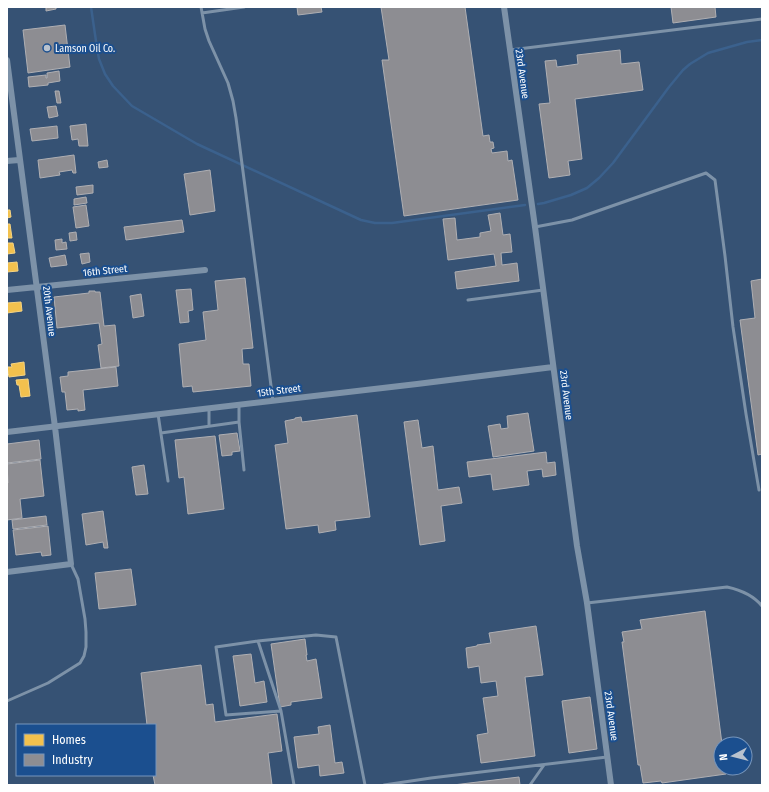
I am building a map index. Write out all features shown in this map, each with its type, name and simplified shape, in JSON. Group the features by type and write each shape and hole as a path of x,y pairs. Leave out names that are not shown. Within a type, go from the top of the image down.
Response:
{"street":[{"name":"23rd Avenue","path":"504,7 611,785"},
{"name":"20th Avenue","path":"7,60 55,427 71,564"},
{"path":"7,162 20,160"},
{"name":"16th Street","path":"7,290 205,270"},
{"name":"15th Street","path":"7,432 553,367"},
{"path":"7,572 71,564"}],"lane":[{"path":"201,7 209,42 223,71 233,101 273,401"},
{"path":"202,13 244,7"},
{"path":"510,50 762,20"},
{"path":"535,227 572,220 706,173 715,180 725,256 732,327 759,490"},
{"path":"468,300 543,290"},
{"path":"239,405 239,422 244,470"},
{"path":"208,409 209,426"},
{"path":"158,414 168,481"},
{"path":"161,433 239,422"},
{"path":"7,701 48,683 80,663 84,656 86,647 85,619 78,579 71,564"},
{"path":"587,603 727,587 745,592 762,606"},
{"path":"281,711 226,715 216,647 316,635 336,637 365,785"},
{"path":"258,641 281,711 294,785"},
{"path":"384,785 607,757"},
{"path":"530,785 544,765"}],"building: Homes":[{"path":"7,210 10,210 11,217 7,218"},
{"path":"7,224 10,224 12,238 7,238"},
{"path":"7,243 13,243 15,253 7,254"},
{"path":"17,262 18,271 7,272 7,263"},
{"path":"21,302 22,311 7,313 7,303"},
{"path":"24,362 25,375 9,377 7,367 12,367 11,364"},
{"path":"28,379 30,396 21,397 19,385 17,385 16,380"}],"building: Industry":[{"path":"46,7 56,7 56,9 46,11"},
{"path":"297,7 321,7 322,12 298,15"},
{"path":"381,7 465,7 483,136 489,135 490,142 493,142 494,148 491,149 492,153 507,151 508,161 512,160 518,200 404,216 382,60 389,60"},
{"path":"671,7 715,7 716,17 673,23"},
{"name":"Lamson Oil Co.","path":"65,25 70,67 28,73 23,30"},
{"path":"620,50 621,64 639,62 643,90 575,99 582,159 568,161 570,175 549,178 539,104 550,103 545,61 556,60 557,67 578,64 577,55"},
{"path":"59,71 60,81 48,83 48,85 29,87 28,77 46,75 47,78 47,73"},
{"path":"55,91 59,91 61,103 57,103"},
{"path":"56,106 58,116 49,118 47,107"},
{"path":"86,124 88,146 79,146 78,139 72,140 70,126"},
{"path":"57,126 58,138 32,141 30,129"},
{"path":"74,155 76,173 73,173 72,170 59,172 60,175 40,178 38,160"},
{"path":"107,160 108,167 99,168 98,162"},
{"path":"210,170 215,211 190,215 184,174"},
{"path":"93,185 93,193 77,195 76,187"},
{"path":"86,197 87,203 74,205 74,199"},
{"path":"86,205 89,226 76,228 73,207"},
{"path":"500,213 503,235 510,234 512,252 501,253 502,265 517,263 519,281 457,289 455,272 496,266 494,254 448,260 443,219 455,218 457,240 480,237 480,233 491,231 488,215"},
{"path":"182,220 184,232 126,240 124,227"},
{"path":"76,232 77,240 70,241 69,233"},
{"path":"62,239 62,243 66,242 67,249 56,250 55,240"},
{"path":"89,253 90,262 82,264 80,254"},
{"path":"65,255 67,265 51,267 49,258"},
{"path":"245,278 253,348 242,349 243,364 249,364 251,386 193,392 192,386 183,387 179,344 206,340 203,312 218,310 215,281"},
{"path":"762,279 762,454 758,455 740,320 755,318 751,281"},
{"path":"191,289 193,310 188,311 189,322 180,323 176,290"},
{"path":"89,291 100,292 104,326 115,325 119,366 101,368 98,345 102,344 99,323 57,328 54,297 89,293"},
{"path":"141,294 144,316 133,318 130,296"},
{"path":"116,367 118,386 83,390 85,410 67,410 65,392 62,392 60,377 68,376 68,372"},
{"path":"528,413 534,451 493,457 488,426 500,424 501,429 508,428 507,416"},
{"path":"357,415 370,517 335,521 336,530 319,533 318,525 286,529 275,445 288,443 285,421 301,417 302,422"},
{"path":"418,420 422,448 433,446 438,490 459,487 462,503 441,506 445,541 420,545 404,422"},
{"path":"237,433 240,451 232,452 232,455 222,456 219,435"},
{"path":"215,436 224,509 188,514 184,477 179,478 175,440"},
{"path":"39,440 41,459 7,463 7,444"},
{"path":"546,452 547,463 555,462 556,475 543,477 542,469 527,471 529,485 493,490 491,474 469,477 467,462"},
{"path":"40,460 44,496 20,499 22,518 7,520 7,464"},
{"path":"144,465 148,494 136,495 132,467"},
{"path":"103,511 108,548 104,548 103,542 86,545 82,514"},
{"path":"46,516 47,525 13,529 12,520"},
{"path":"48,526 51,555 42,556 41,552 16,555 13,530"},
{"path":"131,569 136,605 99,609 95,573"},
{"path":"705,611 721,736 713,736 713,776 662,783 661,781 643,783 640,765 638,765 622,642 624,642 622,632 642,629 640,620"},
{"path":"536,626 543,675 525,677 535,756 481,763 477,735 488,733 483,698 498,696 496,681 481,683 479,666 468,668 466,648 491,643 489,633"},
{"path":"305,639 307,661 316,659 322,698 291,702 291,705 280,707 271,644"},
{"path":"251,654 255,683 264,681 267,702 240,706 233,656"},
{"path":"201,665 206,705 213,704 215,722 277,714 282,751 268,753 272,785 155,785 153,776 156,776 156,724 147,724 141,673"},
{"path":"590,697 597,749 569,753 562,701"},
{"path":"330,725 335,763 342,762 344,773 320,776 319,765 298,768 294,737 319,734 318,727"},
{"path":"519,777 520,785 453,785"}],"waterway":[{"path":"91,7 99,59 105,74 113,86 132,106 197,144 361,220 375,223 392,223 525,205"},
{"path":"538,204 571,195 587,188 599,178 613,163 669,87 690,64 708,53 747,42 762,40"}],"place":[{"name":"Lamson Oil Co.","path":"47,48"}]}
